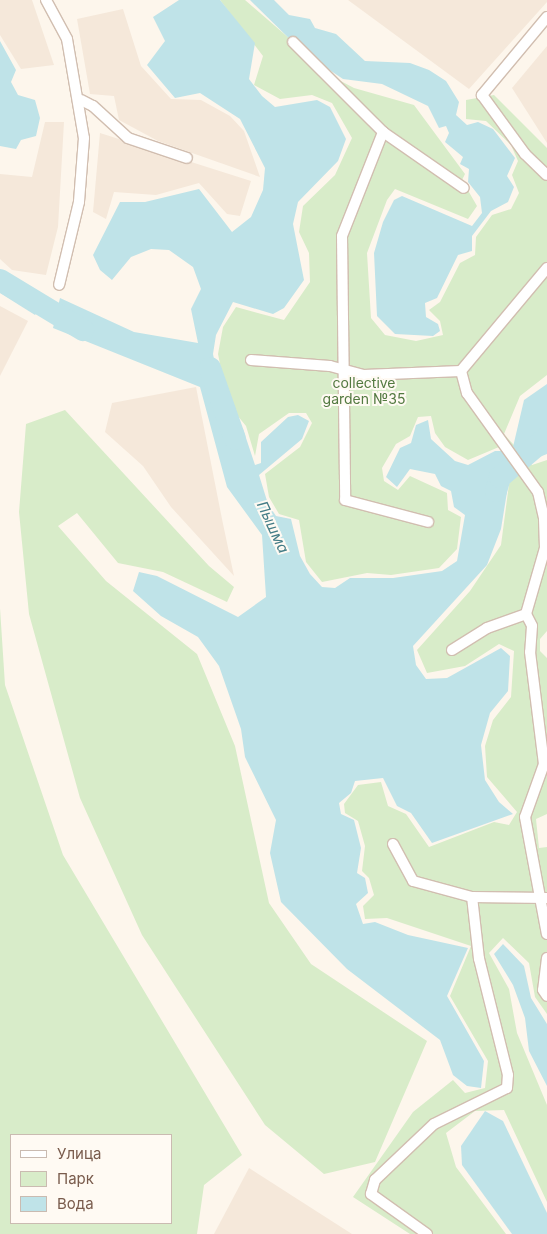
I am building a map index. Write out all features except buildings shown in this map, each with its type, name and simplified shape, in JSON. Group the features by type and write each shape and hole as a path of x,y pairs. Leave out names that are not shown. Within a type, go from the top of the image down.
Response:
{"street":[{"path":"46,0 67,39 81,100 84,138 79,202 59,285"},
{"path":"547,16 482,95 525,154 547,175"},
{"path":"293,42 383,132 464,188"},
{"path":"81,100 93,106 128,138 187,158"},
{"path":"383,132 342,236 345,500 428,522"},
{"path":"251,360 364,375 461,371 547,268"},
{"path":"461,371 467,393 525,469 538,492 545,548 526,614 532,626 530,652 544,764 525,817 542,899 547,934"},
{"path":"452,650 487,628 526,614"},
{"path":"393,844 413,881 472,897 542,899"},
{"path":"427,1234 371,1194 375,1180 434,1124 507,1088 508,1075 479,959 472,897"},
{"path":"547,958 543,990 547,996"}],"shaded area":[{"path":"0,0 32,0 54,65 21,69 0,35"},
{"path":"348,0 547,0 547,2 469,89"},
{"path":"123,9 141,66 171,99 201,100 230,116 244,131 260,177 158,141 119,120 114,96 90,94 77,19"},
{"path":"547,46 547,143 512,88"},
{"path":"45,122 64,122 58,227 46,275 12,270 0,259 0,174 32,177"},
{"path":"100,133 251,181 240,216 227,214 199,183 156,195 114,192 106,219 93,212"},
{"path":"0,306 28,321 0,376"},
{"path":"196,387 234,576 171,507 143,466 105,432 112,403"},
{"path":"249,1168 352,1234 214,1234"}],"green space":[{"name":"collective garden №35","path":"220,0 245,0 335,78 354,88 414,105 465,174 462,180 477,206 468,219 395,189 387,200 367,253 371,318 385,335 416,341 443,335 440,321 429,310 440,302 460,263 475,255 476,237 492,215 511,209 519,193 512,175 518,161 511,145 486,121 466,119 466,100 494,95 547,148 547,375 520,396 504,434 532,465 547,460 547,631 540,639 540,651 547,658 547,814 536,819 539,848 547,847 547,1014 535,997 529,963 503,938 489,953 509,989 517,1033 547,1105 547,1202 504,1110 475,1111 446,1133 456,1167 506,1234 410,1234 353,1197 413,1112 453,1080 465,1093 485,1088 488,1061 450,996 471,946 387,918 365,919 363,906 374,895 369,878 362,871 365,846 358,821 345,813 344,804 358,785 381,782 388,806 406,814 429,847 494,822 509,825 517,812 487,777 485,746 493,720 511,697 514,651 499,644 465,666 427,673 417,650 470,591 501,545 509,484 516,469 499,447 468,460 445,447 435,433 431,416 418,417 410,436 396,444 382,468 384,481 398,490 410,476 447,493 448,510 461,517 457,549 439,568 391,575 367,573 322,582 306,562 299,520 279,514 269,497 265,474 300,447 312,423 306,413 289,413 259,434 255,456 246,426 228,404 218,354 223,327 236,307 284,320 310,282 309,253 299,232 303,206 335,175 352,138 332,103 312,95 280,99 254,85 263,56"},
{"path":"65,410 209,566 234,587 227,602 163,572 118,563 77,513 58,526 106,581 197,654 235,746 269,903 311,964 427,1041 375,1162 324,1174 265,1125 142,935 80,798 29,614 19,512 26,424"},
{"path":"0,608 5,685 63,855 242,1155 204,1185 197,1234 0,1234"}],"water":[{"path":"179,0 220,0 255,43 249,79 262,96 275,107 317,100 330,107 346,139 338,161 298,202 293,224 304,280 284,308 273,314 233,302 216,335 213,354 224,408 243,429 255,465 261,463 261,442 288,417 298,415 309,421 302,439 259,475 268,504 276,516 291,519 300,556 310,574 322,587 335,588 350,578 393,578 442,571 457,561 465,515 454,507 451,491 441,486 435,474 410,469 397,487 386,477 400,448 411,443 416,425 428,420 431,439 455,461 468,465 495,451 506,451 512,461 501,529 487,565 413,646 416,665 426,679 447,678 501,648 510,656 508,691 490,713 481,745 485,780 499,802 513,814 432,843 411,813 397,806 383,778 355,781 351,793 339,803 341,814 354,820 361,848 357,873 365,878 368,893 356,904 363,924 375,922 408,935 468,948 447,996 484,1061 481,1088 467,1086 453,1075 440,1040 347,969 281,902 270,853 276,820 245,757 241,729 219,666 198,637 161,616 133,591 139,572 157,576 238,617 266,597 262,535 227,487 200,387 53,328 60,298 134,332 198,343 191,309 201,289 193,267 169,250 151,249 131,257 112,280 100,270 93,255 120,202 145,202 199,189 232,232 251,217 263,190 265,168 240,119 200,93 175,98 147,65 165,41 153,17"},
{"path":"250,0 274,0 289,15 310,19 315,28 336,34 365,61 410,63 429,70 446,81 459,102 456,115 467,125 478,122 493,129 515,158 507,176 514,187 508,202 491,211 472,236 472,251 458,255 437,298 425,303 426,317 438,324 440,331 433,336 395,334 377,316 374,253 383,222 394,200 402,196 472,226 482,213 480,197 468,182 469,169 460,164 463,157 445,142 449,133 446,126 439,128 428,106 382,84 343,79 304,53"},
{"path":"0,41 16,70 11,82 18,95 35,100 40,118 36,136 21,140 16,149 0,146"},
{"path":"0,278 47,298 35,315 0,293"},
{"path":"547,384 547,454 529,461 513,447 524,400"},
{"path":"503,944 524,966 531,998 547,1024 547,1086 529,1051 525,1018 513,985 494,954"},
{"path":"485,1111 503,1121 547,1213 547,1234 512,1234 462,1165 461,1146"}],"waterway":[{"name":"Пышма","path":"0,280 83,330"},
{"name":"Пышма","path":"210,368 235,439"},
{"name":"Пышма","path":"496,491 500,477 547,437"}]}
